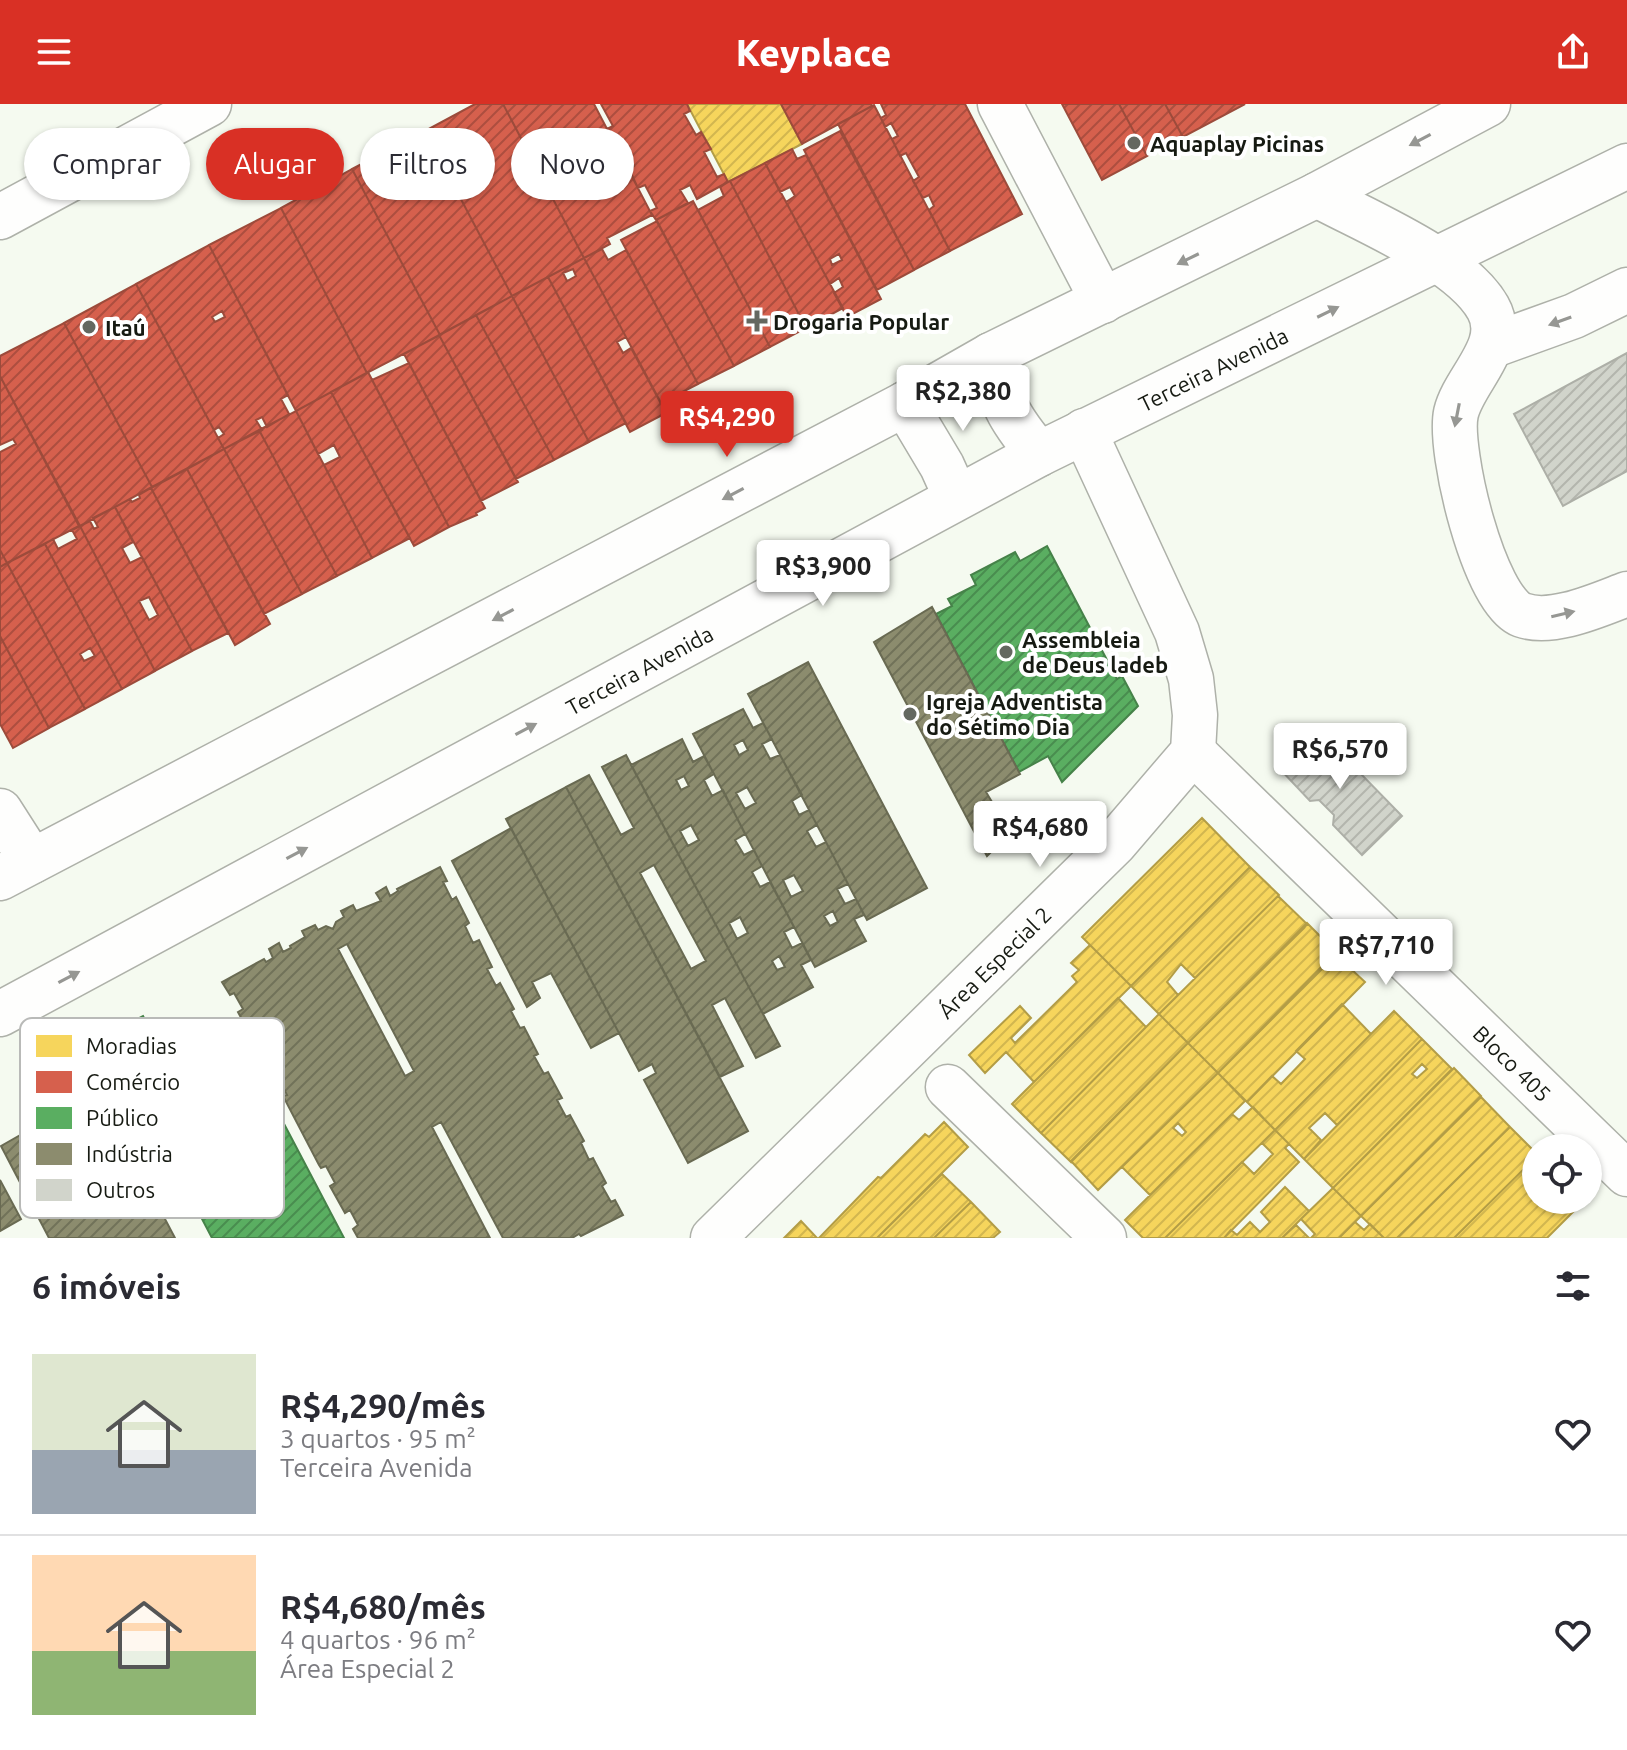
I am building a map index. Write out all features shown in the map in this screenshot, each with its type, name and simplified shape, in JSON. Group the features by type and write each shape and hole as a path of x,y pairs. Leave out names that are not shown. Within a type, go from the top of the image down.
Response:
{"street":[{"path":"0,217 209,104"},
{"path":"1000,104 1103,301"},
{"path":"0,811 16,870 905,404 991,355 1317,195 1488,104"},
{"name":"Terceira Avenida","path":"0,1014 956,497 1084,431 1627,166"},
{"path":"1317,195 1435,259 1467,283 1488,308 1492,320 1491,346 1461,399 1454,438 1467,503 1486,569 1505,602 1519,615 1542,619 1589,609 1627,594"},
{"path":"1491,346 1574,316 1627,290"},
{"path":"991,355 1001,399 1017,427 1039,454"},
{"path":"905,404 924,433 956,497"},
{"path":"1084,431 1177,632 1191,679 1195,715 1193,752"},
{"name":"Bloco 405","path":"1193,752 1627,1174"},
{"name":"Área Especial 2","path":"713,1238 1115,843 1193,752"},
{"path":"948,1087 1104,1238"}],"building: Moradias":[{"path":"687,104 781,104 802,144 728,182"},
{"path":"1202,818 1250,867 1131,986 1082,937"},
{"path":"1250,867 1279,895 1195,978 1181,964 1167,982 1178,995 1159,1014 1131,986"},
{"path":"1278,896 1307,924 1188,1043 1159,1014"},
{"path":"1307,923 1336,952 1218,1073 1188,1043"},
{"path":"1090,945 1131,986 1034,1082 1006,1052 985,1073 969,1055 1020,1006 1031,1018 1011,1038 1015,1043 1077,982 1072,976 1079,970 1071,963"},
{"path":"1336,955 1365,982 1247,1102 1218,1073"},
{"path":"1118,998 1146,1027 1041,1133 1012,1104"},
{"path":"1342,1004 1371,1034 1275,1130 1247,1102 1272,1076 1281,1084 1305,1059 1296,1051"},
{"path":"1394,1011 1422,1039 1337,1125 1325,1113 1309,1128 1321,1140 1304,1159 1275,1130"},
{"path":"1159,1014 1188,1043 1071,1162 1041,1133"},
{"path":"1422,1039 1452,1069 1333,1188 1304,1159","holes":["1422,1064 1427,1069 1417,1078 1412,1074"]},
{"path":"1188,1043 1218,1073 1098,1190 1071,1161"},
{"path":"1454,1068 1481,1096 1361,1216 1333,1188"},
{"path":"1218,1073 1245,1101 1150,1195 1122,1167","holes":["1178,1123 1186,1132 1182,1136 1173,1128"]},
{"path":"1481,1097 1510,1127 1397,1238 1384,1238 1361,1216"},
{"path":"1253,1107 1275,1130 1165,1238 1143,1238 1125,1220 1232,1114 1239,1120"},
{"path":"944,1122 968,1147 877,1238 819,1238 878,1177 881,1178 925,1134 929,1137"},
{"path":"1510,1127 1522,1139 1522,1171 1454,1238 1397,1238"},
{"path":"1275,1130 1289,1144 1285,1148 1299,1162 1224,1238 1165,1238 1242,1162 1254,1174 1273,1154 1262,1143"},
{"path":"1522,1171 1522,1214 1571,1214 1547,1238 1454,1238"},
{"path":"942,1174 971,1202 934,1238 877,1238"},
{"path":"1285,1187 1309,1211 1282,1238 1224,1238 1231,1230 1237,1235 1250,1222 1260,1232 1270,1222 1261,1212"},
{"path":"1333,1188 1361,1216 1339,1238 1311,1238 1315,1234 1301,1219"},
{"path":"971,1202 1000,1232 993,1238 934,1238"},
{"path":"801,1221 817,1238 784,1238"},
{"path":"1355,1222 1364,1230 1370,1224 1384,1238 1339,1238"},
{"path":"1296,1225 1309,1238 1282,1238"}],"building: Comércio":[{"path":"475,104 503,104 516,128 511,128 511,200 553,200 584,258 512,296 461,200 495,200 495,128 431,128"},
{"path":"503,104 594,104 607,128 516,128"},
{"path":"601,104 687,104 690,111 684,114 696,135 701,132 711,149 704,152 717,177 724,174 728,182 697,199 690,185 680,190 688,203 656,220 650,211 657,208 645,185 638,188 634,180 634,128 609,128 613,126"},
{"path":"781,104 871,104 872,106 802,144"},
{"path":"881,104 965,104 1022,214 950,251 929,210 934,206 929,195 923,198 913,181 919,177 906,153 900,156 892,139 898,136 891,123 885,127 881,118 886,115"},
{"path":"1062,104 1119,104 1147,156 1102,180"},
{"path":"1119,104 1165,104 1183,137 1147,156"},
{"path":"1165,104 1245,104 1183,137"},
{"path":"874,105 950,251 914,270 838,124"},
{"path":"840,131 914,270 877,290 804,150"},
{"path":"792,149 797,159 806,155 881,299 847,317 834,293 843,287 839,278 830,284 786,202 795,196 790,187 780,192 765,163","holes":["839,254 842,260 832,265 830,259"]},
{"path":"765,163 843,308 806,328 730,181"},
{"path":"360,165 360,184 352,169"},
{"path":"352,169 360,184 360,200 368,200 440,335 367,373 281,208 296,200 344,200 344,173"},
{"path":"634,181 652,215 607,238 610,244 584,258 553,200 634,200"},
{"path":"730,181 806,328 770,347 698,210 724,196 720,187"},
{"path":"368,200 461,200 512,296 440,335"},
{"path":"693,201 770,347 734,366 656,220"},
{"path":"281,208 367,373 296,411 209,245"},
{"path":"657,221 734,366 698,384 621,240"},
{"path":"209,245 288,395 281,399 289,414 267,427 262,417 256,420 262,430 224,449 218,438 224,434 219,427 214,430 136,284","holes":["222,311 225,317 215,322 212,317"]},
{"path":"602,249 608,260 626,250 698,384 661,403 584,258"},
{"path":"584,258 626,337 617,342 623,353 631,348 666,413 630,432 548,277","holes":["573,269 576,276 567,281 563,273"]},
{"path":"548,277 626,423 589,442 512,296"},
{"path":"136,284 224,449 152,487 64,323"},
{"path":"512,296 589,442 554,460 476,315"},
{"path":"476,315 554,460 516,479 439,335"},
{"path":"64,323 152,487 80,526 0,376 0,356"},
{"path":"439,335 518,482 481,501 404,354"},
{"path":"409,363 485,508 477,515 449,527 372,380"},
{"path":"368,372 449,527 414,546 331,392"},
{"path":"0,376 79,526 7,563 0,550 0,452 16,444 13,439 0,445"},
{"path":"331,392 410,538 372,558 324,465 340,457 334,445 318,454 296,411"},
{"path":"296,411 372,558 337,576 259,430"},
{"path":"259,430 337,576 302,594 224,449"},
{"path":"224,449 302,594 264,614 187,469"},
{"path":"187,469 270,624 235,645 151,488"},
{"path":"151,488 228,633 192,651 115,507 130,499 132,502 140,498 139,495"},
{"path":"115,507 133,542 122,548 130,563 142,557 192,651 155,671 80,526 90,521 94,529 98,527 93,518","holes":["149,597 158,615 149,620 139,601"]},
{"path":"80,526 155,671 122,689 45,544 53,539 58,549 77,539 72,530"},
{"path":"45,544 122,689 85,709 7,563","holes":["90,648 95,656 84,661 80,654"]},
{"path":"0,550 7,563 0,567"},
{"path":"7,563 85,709 49,728 0,636 0,567"},
{"path":"0,636 49,728 13,748 0,724"}],"building: Público":[{"path":"1047,546 1117,679 1122,676 1138,706 1062,782 1048,756 1019,772 936,614 952,606 948,599 976,585 971,575 1015,552 1020,561"},
{"path":"284,1124 344,1238 212,1238 202,1218 284,1218"}],"building: Indústria":[{"path":"932,607 1020,774 986,792 992,802 999,806 1012,831 987,856 874,642"},
{"path":"808,662 927,888 867,920 748,694"},
{"path":"743,709 753,728 763,723 772,739 762,744 770,759 780,755 802,795 792,801 799,815 809,810 817,825 807,831 816,847 826,842 848,884 837,889 845,904 856,899 864,915 854,919 866,941 815,967 693,734","holes":["743,740 748,750 739,755 734,745","747,787 756,803 745,809 736,793","794,875 803,891 791,897 783,880","833,911 838,922 830,926 824,916"]},
{"path":"682,739 693,762 704,756 714,774 704,780 712,796 723,790 745,834 735,840 744,855 754,850 762,866 752,872 760,887 770,882 794,927 784,932 792,948 802,943 811,960 801,965 813,987 763,1014 631,765","holes":["684,776 689,786 681,790 676,780","691,825 699,840 688,846 680,831","740,917 748,933 737,939 729,923","779,956 785,967 777,970 772,961"]},
{"path":"626,755 780,1046 756,1058 725,998 712,1005 743,1066 720,1077 566,787 589,775 621,835 634,828 602,767","holes":["654,865 706,961 691,969 640,873"]},
{"path":"566,787 748,1131 688,1163 644,1080 656,1073 652,1064 639,1071 506,819"},
{"path":"511,828 619,1033 591,1048 551,973 532,982 540,998 527,1007 452,861"},
{"path":"440,867 452,900 456,897 469,923 465,926 473,943 479,940 492,967 487,969 496,986 500,983 520,1028 524,1027 538,1054 534,1056 544,1074 548,1072 562,1098 557,1100 566,1117 570,1115 584,1141 581,1143 589,1160 593,1158 606,1183 602,1186 623,1215 572,1238 503,1238 441,1122 432,1127 490,1238 358,1238 353,1229 358,1225 350,1210 345,1213 330,1186 335,1183 326,1166 321,1168 319,1165 284,1098 287,1095 284,1089 284,1018 241,1018 238,1012 243,1009 234,993 230,995 222,982 264,959 266,962 273,958 269,949 279,943 283,952 291,948 305,937 302,931 315,925 318,930 326,926 333,929 336,922 344,917 341,911 353,905 356,911 381,901 376,893 386,887 390,896","holes":["347,944 414,1071 405,1076 338,949"]},
{"path":"20,1135 20,1182 1,1146"},
{"path":"0,1180 21,1219 0,1231"},
{"path":"39,1218 165,1218 175,1238 49,1238"}],"building: Outros":[{"path":"1627,353 1627,471 1563,506 1514,414"},
{"path":"1317,729 1402,816 1362,855 1333,825 1334,815 1319,800 1310,801 1278,767"}],"place":[{"name":"Aquaplay Picinas","path":"1134,143"},
{"name":"Drogaria Popular","path":"757,321"},
{"name":"Itaú","path":"89,327"},
{"name":"Assembleia de Deus ladeb","path":"1006,652"},
{"name":"Igreja Adventista do Sétimo Dia","path":"910,714"}]}
